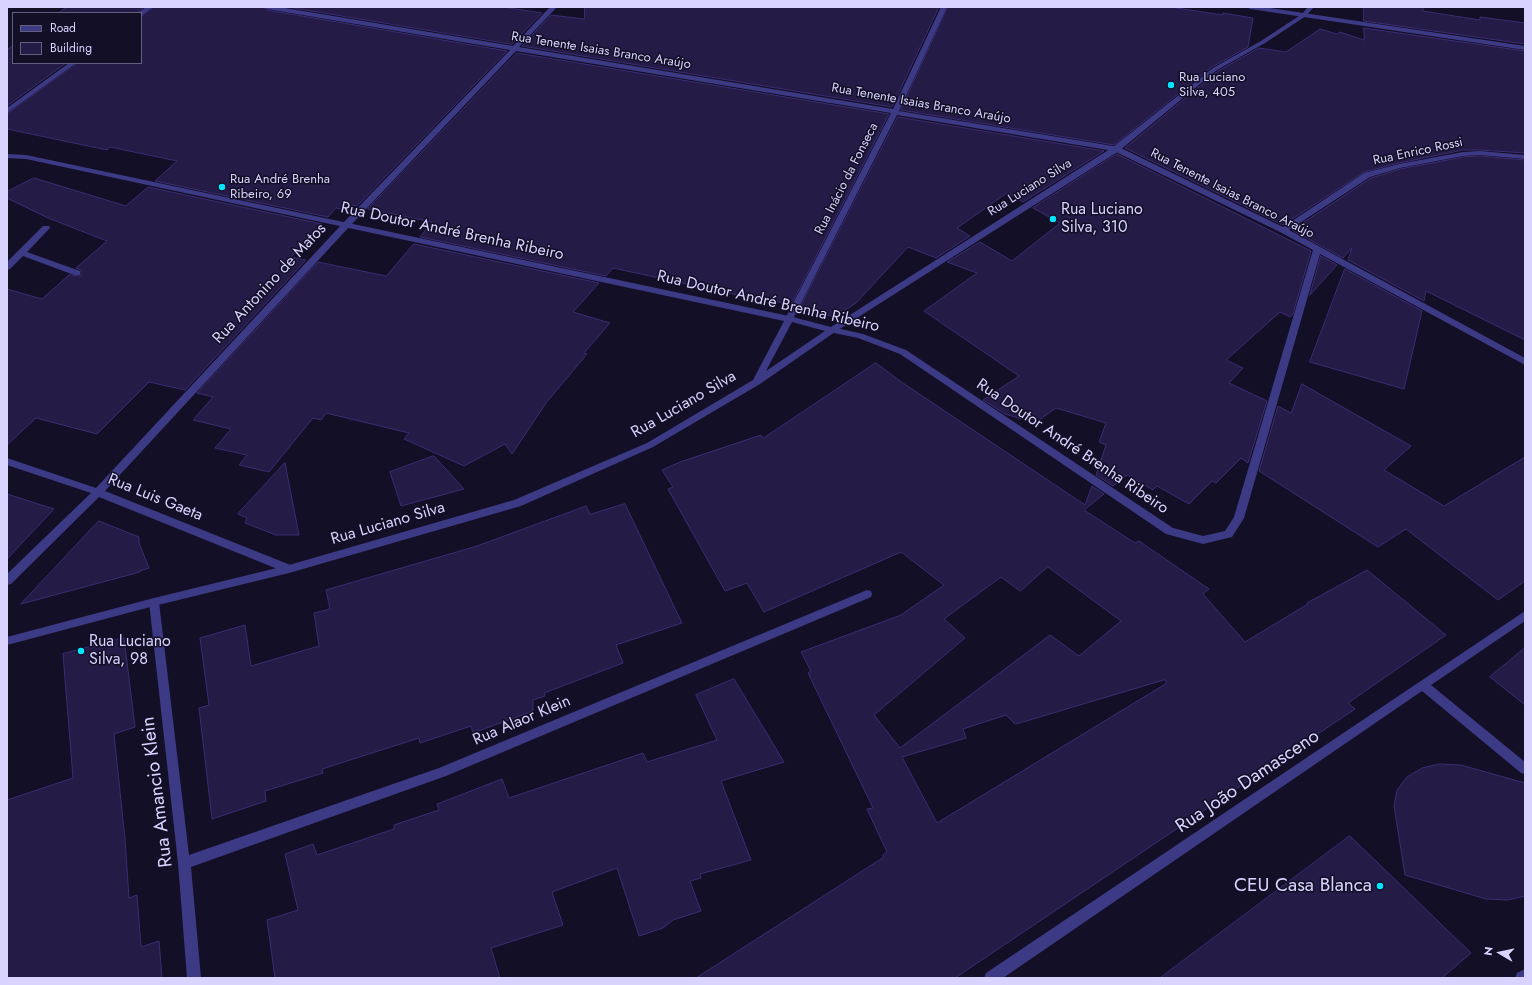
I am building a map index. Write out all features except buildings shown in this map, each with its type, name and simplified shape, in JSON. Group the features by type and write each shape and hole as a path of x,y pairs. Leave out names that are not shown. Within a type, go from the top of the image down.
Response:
{"street":[{"path":"142,13 150,7"},
{"name":"Rua Tenente Isaias Branco Araújo","path":"267,7 1116,149 1283,230 1317,250 1525,362"},
{"name":"Rua Antonino de Matos","path":"7,581 98,492 346,224 554,7"},
{"name":"Rua Inácio da Fonseca","path":"789,319 895,112 944,7"},
{"path":"1250,7 1525,48"},
{"name":"Rua Luciano Silva","path":"7,641 154,602 289,569 517,503 650,445 757,382 832,330 1116,149 1215,69 1263,42 1304,15 1311,7"},
{"path":"7,111 72,64"},
{"name":"Rua Enrico Rossi","path":"1283,230 1367,175 1399,166 1463,154 1480,153 1525,157"},
{"name":"Rua Doutor André Brenha Ribeiro","path":"7,156 26,157 346,224 789,319 860,336 903,352 1170,532 1203,540 1228,534 1239,518 1317,250"},
{"path":"7,266 46,228"},
{"path":"22,253 77,273"},
{"name":"Rua Luciano Silva","path":"757,382 789,319"},
{"name":"Rua Luis Gaeta","path":"7,461 98,492 289,569"},
{"name":"Rua Alaor Klein","path":"184,863 442,772 867,594"},
{"name":"Rua Amancio Klein","path":"154,602 184,863 194,978"},
{"name":"Rua João Damasceno","path":"991,978 1525,615"},
{"path":"1422,685 1525,769"}],"place":[{"name":"Rua Luciano Silva, 405","path":"1171,85"},
{"name":"Rua André Brenha Ribeiro, 69","path":"222,187"},
{"name":"Rua Luciano Silva, 310","path":"1053,219"},
{"name":"Rua Luciano Silva, 98","path":"81,651"},
{"name":"CEU Casa Blanca","path":"1380,886"}]}
